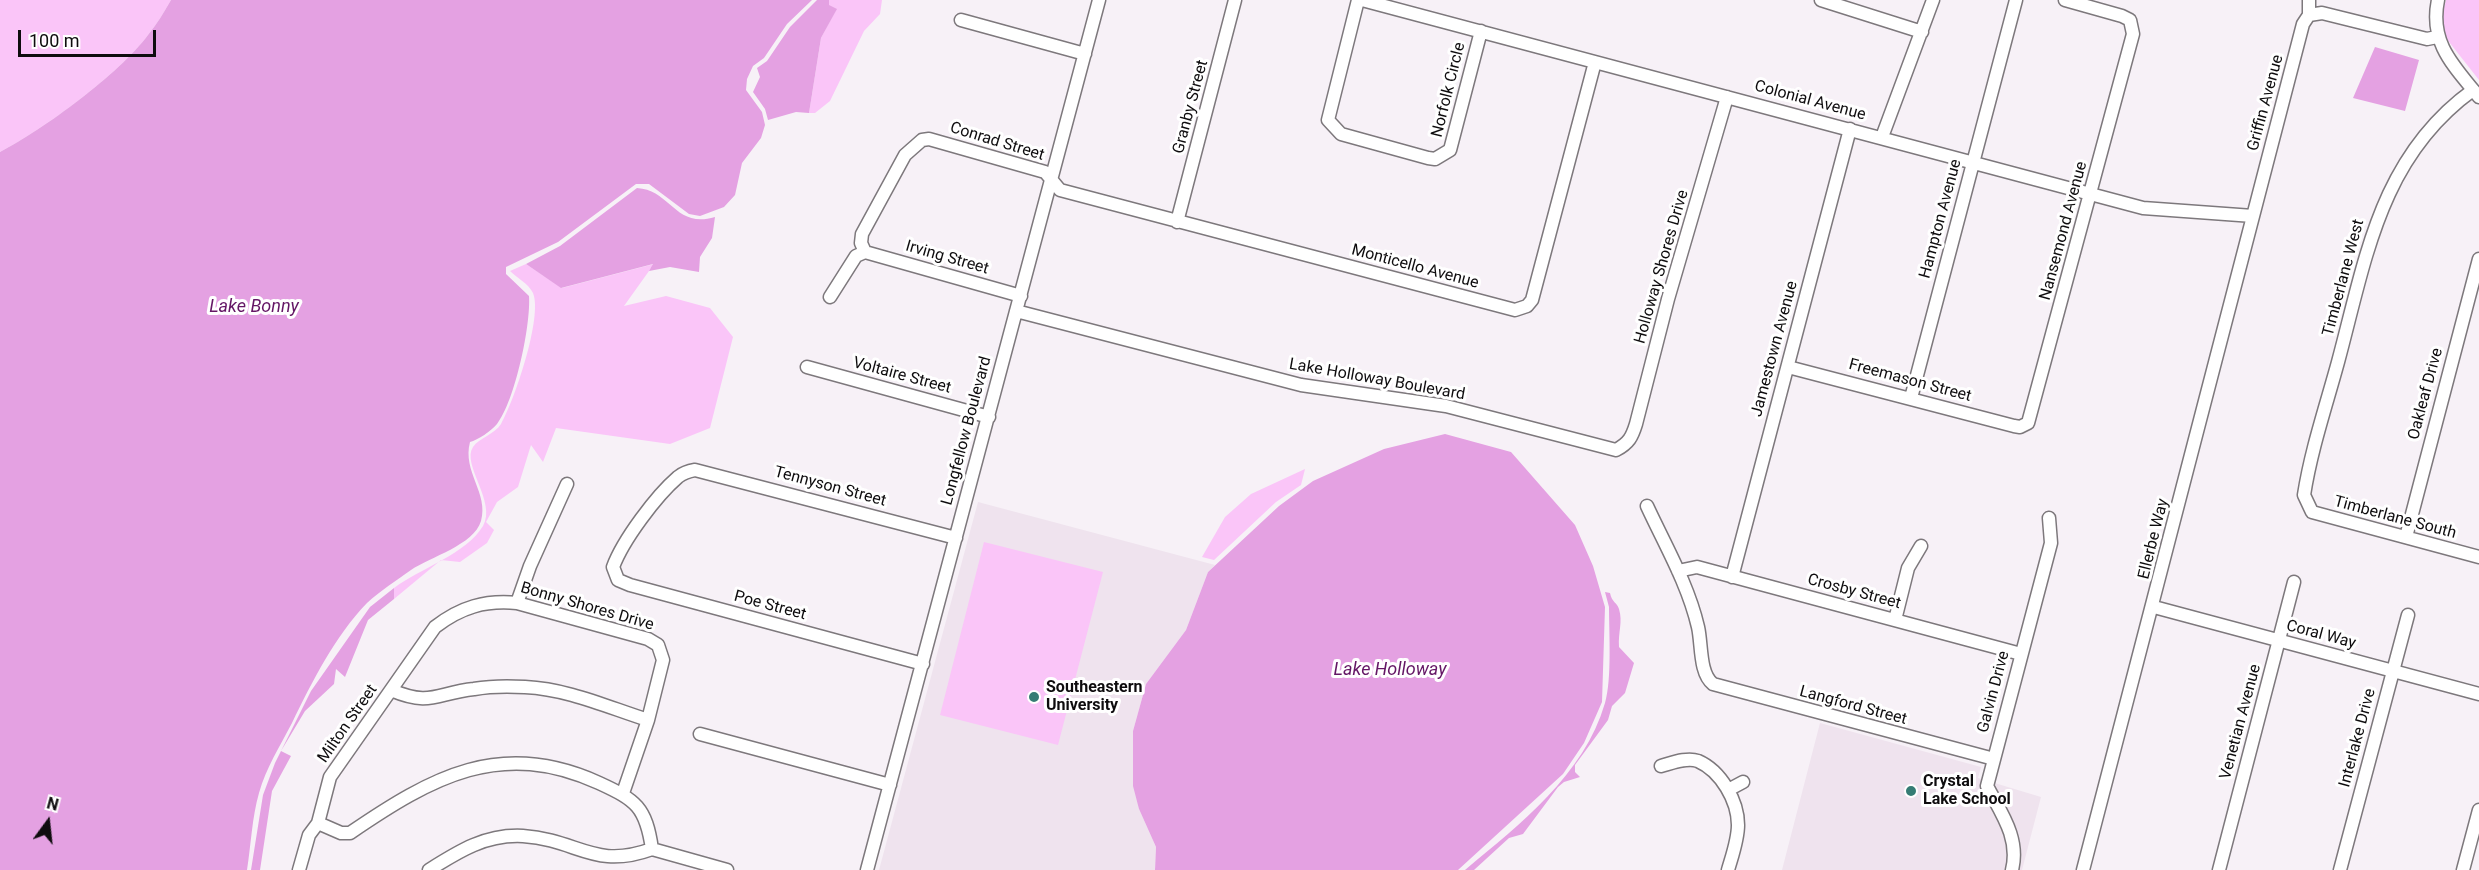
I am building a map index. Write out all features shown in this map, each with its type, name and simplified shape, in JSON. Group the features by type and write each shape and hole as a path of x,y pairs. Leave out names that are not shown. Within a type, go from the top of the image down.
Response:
{"street":[{"name":"Longfellow Boulevard","path":"867,870 1099,0"},
{"name":"Granby Street","path":"1178,222 1235,0"},
{"name":"Colonial Avenue","path":"1360,0 2155,211 2253,216"},
{"name":"Norfolk Circle","path":"1360,0 1328,120 1341,134 1428,158 1436,159 1450,150 1481,32"},
{"path":"1821,0 1922,32"},
{"path":"1882,137 1933,0"},
{"name":"Hampton Avenue","path":"1911,398 2016,0"},
{"name":"Nansemond Avenue","path":"2024,426 2030,418 2131,43 2133,27 2130,20 2065,0"},
{"name":"Griffin Avenue","path":"2253,216 2304,24 2309,15 2309,0"},
{"path":"2438,0 2437,37 2446,55 2476,93"},
{"path":"2309,15 2322,13 2427,39 2437,37"},
{"path":"961,20 1085,54"},
{"name":"Monticello Avenue","path":"1052,181 1060,190 1504,307 1522,309 1532,300 1595,62"},
{"name":"Timberlane West","path":"2307,504 2306,484 2380,210 2402,164 2418,141 2433,123 2476,93"},
{"name":"Holloway Shores Drive","path":"1626,445 1636,424 1668,299 1727,97"},
{"name":"Jamestown Avenue","path":"1732,577 1851,129"},
{"name":"Conrad Street","path":"865,252 861,243 862,234 904,154 922,140 930,139 1044,172 1052,181"},
{"name":"Ellerbe Way","path":"2083,870 2154,607 2253,216"},
{"path":"830,297 856,256 865,252"},
{"name":"Irving Street","path":"865,252 1021,296"},
{"name":"Oakleaf Drive","path":"2406,537 2479,259"},
{"name":"Lake Holloway Boulevard","path":"1016,311 1301,386 1446,406 1606,449 1616,450 1626,445"},
{"name":"Voltaire Street","path":"807,367 988,417"},
{"name":"Freemason Street","path":"1788,367 2014,426 2024,426"},
{"name":"Tennyson Street","path":"614,573 615,561 659,498 678,477 695,470 956,538"},
{"path":"517,603 530,566 567,484"},
{"name":"Timberlane South","path":"2307,504 2312,512 2320,515 2479,557"},
{"path":"1647,506 1678,571"},
{"name":"Galvin Drive","path":"2012,870 2015,857 2014,839 1987,786 2051,543 2049,518"},
{"path":"1896,620 1908,568 1921,546"},
{"name":"Crosby Street","path":"1678,571 1697,567 2021,654"},
{"name":"Langford Street","path":"1678,571 1697,621 1707,679 1720,687 1994,759"},
{"name":"Poe Street","path":"614,573 618,580 630,585 923,664"},
{"name":"Venetian Avenue","path":"2219,870 2294,582"},
{"name":"Bonny Shores Drive","path":"391,690 425,640 446,618 473,605 517,603 648,639 658,645 663,660 648,720 623,793"},
{"name":"Coral Way","path":"2154,607 2479,694"},
{"name":"Interlake Drive","path":"2340,870 2408,615"},
{"name":"Milton Street","path":"318,823 330,777 391,690 418,700 442,698 473,689 525,687 554,690 648,720"},
{"path":"700,734 890,785"},
{"path":"1661,766 1686,759 1698,761 1728,790 1738,822 1728,870"},
{"path":"299,870 309,835 318,823 341,833 350,833 425,786 481,765 513,762 560,768 623,793 636,802 642,812 648,824 652,849"},
{"path":"1728,790 1743,782"},
{"path":"2463,870 2479,810"},
{"path":"429,870 478,842 506,837 540,839 609,867 630,863 652,849 727,870"}],"shaded area":[{"path":"0,0 171,0 151,31 135,50 100,83 38,130 0,152"},
{"path":"829,0 882,0 880,14 864,31 830,101 815,113 809,113 821,38 836,10 828,5"},
{"path":"2446,0 2479,0 2479,80 2442,33 2441,20"},
{"path":"526,264 562,288 654,264 624,306 666,296 710,308 733,337 710,428 670,444 556,428 543,462 531,445 518,487 497,502 486,522 494,530 487,543 460,562 442,560 466,545 483,526 486,506 471,463 471,454 473,447 495,431 507,413 531,339 535,305 533,293 510,271"},
{"path":"1305,469 1301,485 1276,502 1214,560 1202,557 1225,517 1251,494"},
{"name":"Southeastern University","path":"978,502 1215,565 1208,572 1186,630 1146,684 1133,731 1139,809 1156,847 1155,870 879,870"},
{"path":"984,542 1103,572 1058,745 940,715"},
{"path":"439,562 394,599 394,588"},
{"name":"Crystal Lake School","path":"1820,723 1981,767 1978,778 2041,797 2022,870 1782,870"}],"water":[{"name":"Lake Bonny","path":"171,0 812,0 787,24 764,58 753,66 747,79 746,90 762,112 765,125 761,138 742,163 735,195 724,207 700,216 689,214 649,184 636,184 558,242 506,267 506,274 529,296 529,309 521,362 504,413 497,424 470,442 469,463 482,501 481,521 477,529 461,544 411,570 367,603 334,645 265,775 255,812 247,870 0,870 0,152 38,130 100,83 135,50 151,31"},
{"path":"817,0 829,0 829,5 837,9 821,38 809,113 796,112 768,120 765,109 753,92 760,77 757,68 767,61 790,27"},
{"path":"2375,47 2419,60 2405,111 2353,98"},
{"path":"637,188 658,195 682,214 691,218 715,217 712,238 700,257 699,272 670,267 649,271 653,264 561,288 526,264 560,246"},
{"name":"Lake Holloway","path":"1445,434 1511,452 1575,525 1593,566 1605,607 1602,702 1584,743 1563,774 1458,870 1155,870 1156,847 1139,809 1133,786 1133,731 1146,684 1186,630 1208,572 1279,506 1313,481 1384,449"},
{"path":"394,588 394,599 368,620 345,677 336,669 334,684 305,711 281,751 311,691 370,607"},
{"path":"1605,592 1610,593 1619,609 1621,618 1619,647 1634,663 1625,693 1612,706 1608,720 1575,765 1575,772 1580,777 1564,782 1558,787 1523,834 1509,838 1474,870 1465,870 1507,835 1548,796 1582,753 1595,729 1605,703 1609,682 1609,607"},
{"path":"281,751 291,756 272,791 260,870 251,870 263,795"}],"place":[{"name":"Southeastern University","path":"1034,697"},
{"name":"Crystal Lake School","path":"1911,791"}]}
